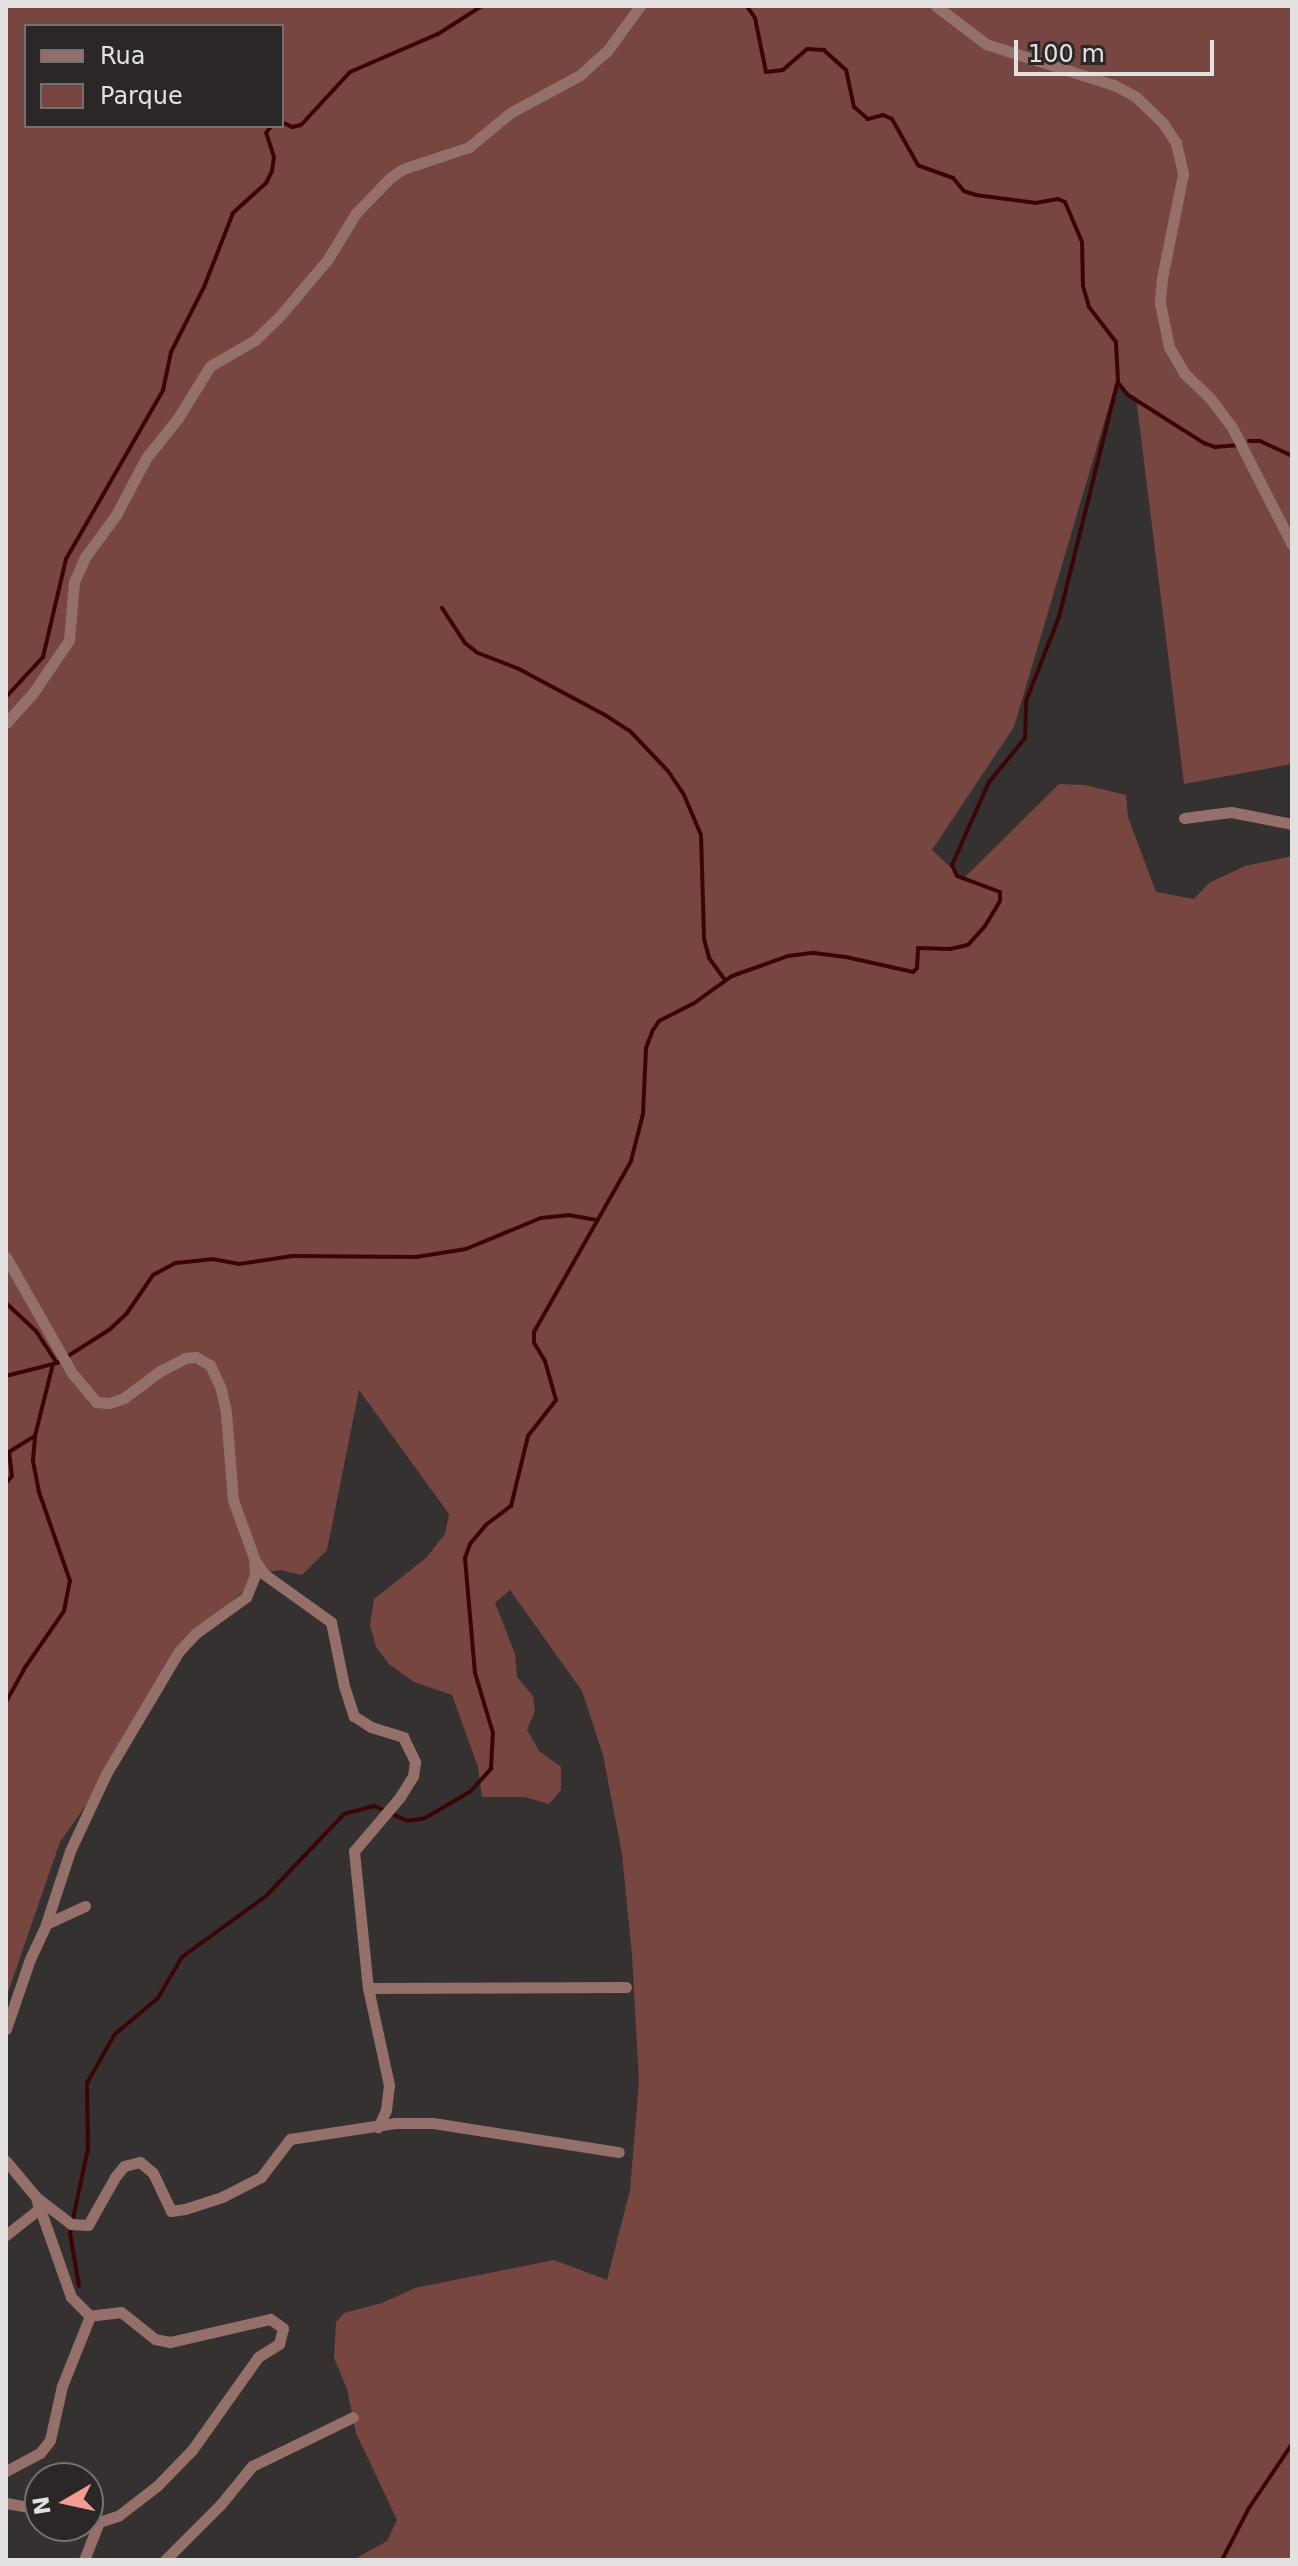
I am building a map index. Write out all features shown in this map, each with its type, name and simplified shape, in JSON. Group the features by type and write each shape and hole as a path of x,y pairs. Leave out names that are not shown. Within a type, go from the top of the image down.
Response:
{"street":[{"path":"6,723 33,693 69,640 74,582 81,564 116,515 146,458 178,418 210,366 255,340 285,311 328,259 356,213 391,177 403,169 469,147 510,113 580,75 607,51 640,6"},
{"path":"936,6 986,44 1114,85 1135,96 1163,123 1176,143 1183,174 1162,278 1161,312 1169,347 1184,373 1210,398 1232,427 1292,545"},
{"path":"1184,818 1231,812 1292,824"},
{"path":"6,1257 72,1373 96,1402 109,1403 124,1398 160,1371 185,1358 204,1359 210,1365 221,1389 226,1413 233,1500 254,1558 264,1574 331,1622 354,1716 371,1727 403,1737 415,1762 413,1776 400,1797 354,1851 368,1988 389,2085 386,2110 378,2127"},
{"path":"6,2029 70,1851 106,1774 179,1651 196,1633 246,1597 255,1575 254,1558"},
{"path":"46,1924 85,1906"},
{"path":"368,1988 626,1987"},
{"path":"37,2202 71,2224 88,2225 124,2166 140,2162 153,2173 171,2211 185,2209 222,2197 261,2177 290,2139 325,2131 433,2123 619,2152"},
{"path":"6,2161 37,2202 71,2297 90,2316"},
{"path":"6,2235 32,2217 37,2202"},
{"path":"90,2316 121,2312 155,2339 170,2342 270,2319 283,2328 279,2344 258,2357 192,2450 171,2472 118,2516 104,2519"},
{"path":"6,2471 40,2453 50,2440 62,2386 90,2316"},
{"path":"165,2560 221,2504 252,2466 353,2417"}],"green space":[{"path":"6,6 1292,6 1292,764 1184,784 1136,397 1115,386 1014,727 932,850 963,879 1059,784 1085,785 1126,795 1128,817 1156,892 1194,899 1209,883 1245,866 1292,856 1292,2560 353,2560 387,2541 397,2520 356,2433 347,2389 334,2358 336,2322 344,2313 382,2303 415,2288 554,2260 607,2280 630,2190 639,2082 632,1955 622,1854 603,1755 582,1691 510,1590 495,1603 515,1654 517,1677 533,1696 535,1711 527,1730 539,1751 561,1767 561,1790 549,1804 525,1797 482,1797 478,1767 452,1695 414,1682 389,1664 376,1647 370,1625 374,1599 426,1558 445,1534 449,1514 359,1390 327,1550 302,1575 281,1570 267,1572 193,1633 105,1778 60,1842 6,1998"}],"waterway":[{"path":"284,123 292,127 301,125 350,72 438,34 482,6"},
{"path":"79,2286 70,2233 88,2148 87,2083 115,2034 158,1998 182,1957 266,1896 344,1814 374,1806 407,1821 425,1818 471,1791 491,1769 493,1733 475,1673 465,1558 470,1544 487,1524 511,1506 528,1436 556,1400 545,1361 534,1343 534,1332 631,1161 643,1114 646,1048 653,1030 659,1021 693,1004 732,976 788,956 814,953 846,957 913,972 917,968 918,948 950,949 968,945 985,926 1000,901 1000,892 957,876 952,865 989,782 1025,738 1026,701 1059,617 1118,381 1116,342 1089,307 1083,286 1082,242 1065,202 1058,199 1036,203 976,195 964,191 953,178 918,165 892,119 883,115 868,119 854,107 846,70 824,50 807,49 783,70 766,72 755,18 747,6"},
{"path":"6,697 43,657 66,559 163,390 171,352 204,287 233,213 266,183 272,171 274,157 266,133 270,128"},
{"path":"1119,384 1128,395 1204,443 1215,447 1236,445"},
{"path":"1249,441 1260,441 1292,456"},
{"path":"442,608 465,643 478,653 519,669 605,715 630,731 668,771 684,795 701,835 704,939 709,958 725,980"},
{"path":"6,1376 57,1363 109,1330 127,1313 153,1275 176,1263 212,1259 239,1264 292,1256 416,1257 466,1249 541,1218 568,1215 597,1220"},
{"path":"6,1303 36,1331 57,1363"},
{"path":"6,1702 24,1669 64,1611 70,1581 39,1492 33,1460 35,1436 53,1364"},
{"path":"6,1483 12,1476 9,1452 35,1436"},
{"path":"1222,2560 1249,2508 1292,2444"}]}
